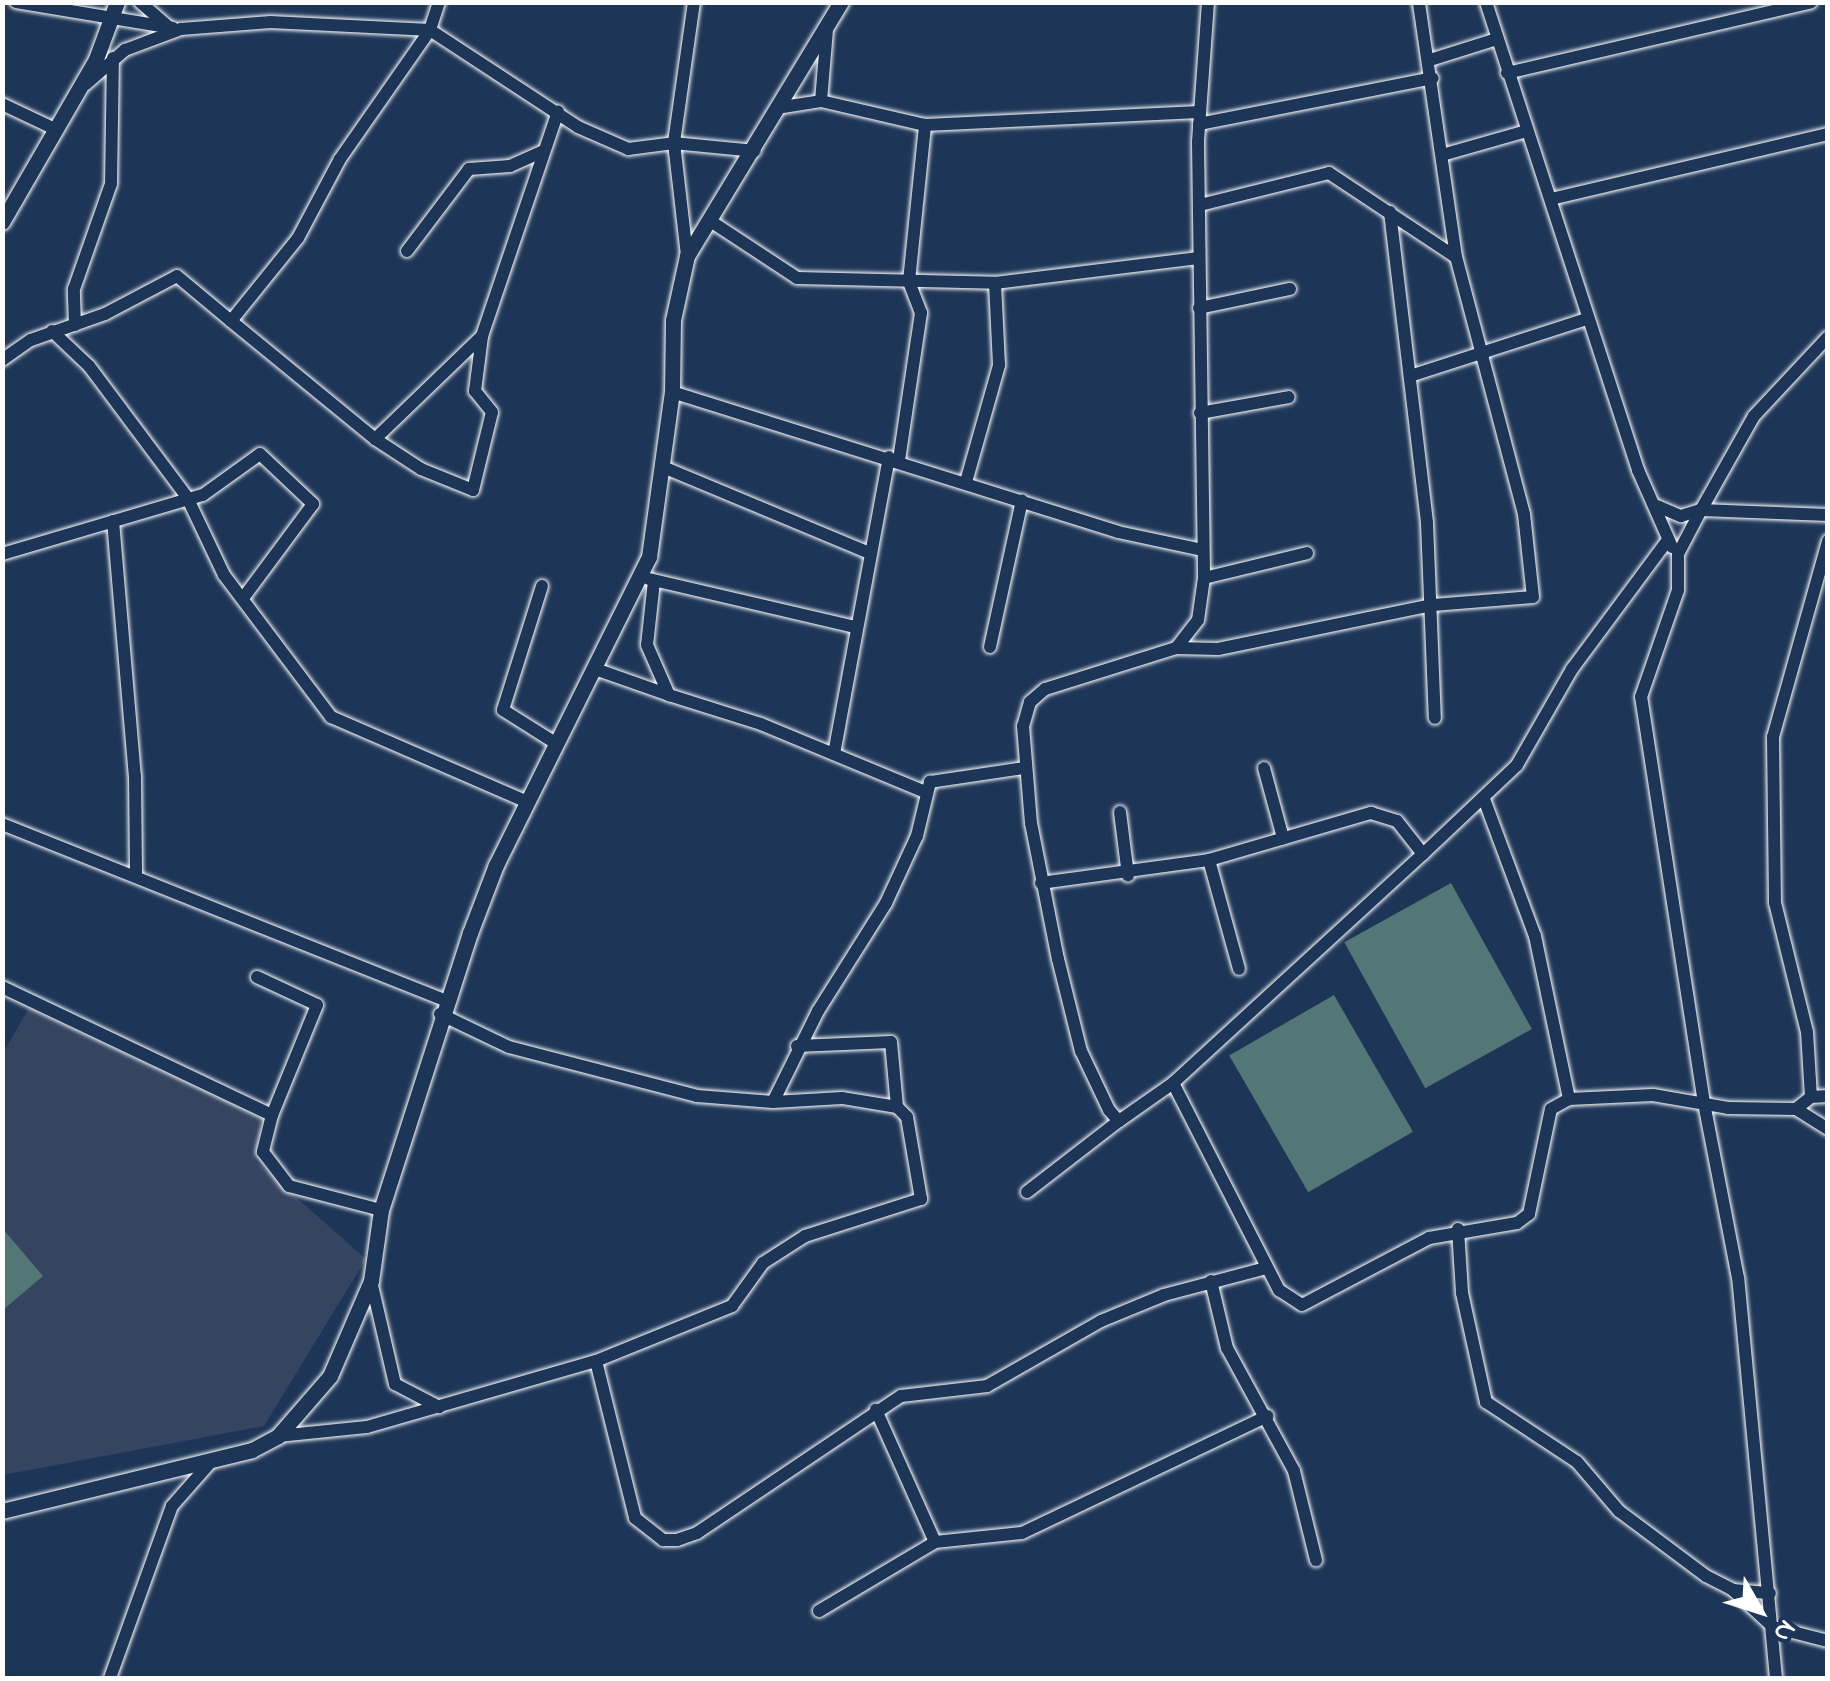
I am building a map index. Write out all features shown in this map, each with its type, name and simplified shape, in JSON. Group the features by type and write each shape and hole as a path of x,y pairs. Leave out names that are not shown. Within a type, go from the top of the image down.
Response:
{"street":[{"path":"16,2 114,22 175,28 270,22 430,30 615,145 645,150 674,143 755,151"},
{"path":"2,222 57,130 114,22 117,2"},
{"path":"140,2 175,28"},
{"path":"231,321 298,238 340,159 430,30 438,2"},
{"path":"669,695 648,645 648,578 672,392 673,320 687,256 674,143 694,2"},
{"path":"687,256 783,107 841,2"},
{"path":"1176,648 1198,620 1204,578 1198,258 1199,118 1208,2"},
{"path":"1119,1120 1081,1051 1041,882 1024,768 1025,713 1036,696 1176,648 1218,649 1433,605 1527,601 1534,590 1524,514 1456,257 1419,2"},
{"path":"1486,2 1638,470 1657,506 1667,541 1678,554"},
{"path":"1507,73 1811,2"},
{"path":"72,101 113,58 175,28"},
{"path":"821,101 826,29"},
{"path":"1430,60 1497,39"},
{"path":"75,324 74,289 112,184 113,58"},
{"path":"783,107 821,101 925,125 1199,118 1433,78"},
{"path":"2,104 57,130"},
{"path":"2,360 52,330 75,324 177,276 375,439 421,469 473,490 492,412 475,392 482,336 558,112"},
{"path":"834,754 867,552 894,458 921,314 910,281 925,125"},
{"path":"1442,155 1526,131"},
{"path":"1551,199 1828,134"},
{"path":"407,251 468,169 519,164 542,152"},
{"path":"1200,205 1322,172 1456,257"},
{"path":"1390,212 1433,605 1435,718"},
{"path":"710,220 793,277 995,283 1198,258"},
{"path":"966,482 999,364 995,283"},
{"path":"1199,308 1290,289"},
{"path":"1410,376 1587,319"},
{"path":"52,330 89,366 188,497 209,552 342,725 527,802"},
{"path":"375,439 482,336"},
{"path":"1776,1678 1738,1278 1704,1104 1641,717 1642,680 1678,590 1678,554 1701,510 1754,416 1828,337"},
{"path":"672,392 1022,500 1203,550"},
{"path":"1200,413 1289,396"},
{"path":"2,554 213,490 260,454 312,500 312,509 244,598"},
{"path":"663,467 867,552"},
{"path":"990,647 1022,500"},
{"path":"1657,506 1681,516 1701,510 1828,515"},
{"path":"113,521 136,776 136,876"},
{"path":"1811,1097 1807,1032 1775,903 1772,764 1780,704 1828,540"},
{"path":"1027,1192 1173,1083 1484,799 1517,765 1582,654 1667,541"},
{"path":"1204,578 1307,554"},
{"path":"648,578 856,626"},
{"path":"278,1436 330,1376 371,1281 381,1210 442,1007 527,802 648,578"},
{"path":"542,586 503,710 556,744"},
{"path":"598,670 834,754 925,792"},
{"path":"772,1102 798,1046 886,903 918,836 925,792 934,778 1024,768"},
{"path":"1264,768 1283,838"},
{"path":"1484,799 1535,936 1569,1099"},
{"path":"1120,812 1128,875"},
{"path":"1041,882 1128,875 1209,860 1371,813 1397,821 1423,854"},
{"path":"2,824 136,876 442,1007 509,1048 697,1096 772,1102 842,1098 897,1108 906,1117 921,1199 805,1236 763,1263 732,1306 596,1361 350,1430 278,1436 208,1465 2,1511"},
{"path":"1209,860 1239,969"},
{"path":"257,977 317,1005 272,1115 263,1152 289,1186 381,1210"},
{"path":"2,988 272,1115"},
{"path":"798,1046 891,1042 897,1108"},
{"path":"1173,1083 1266,1268 1288,1300 1302,1304 1393,1254 1458,1230 1518,1223 1530,1214 1551,1109 1569,1099 1653,1096 1704,1104 1796,1109 1828,1129"},
{"path":"1796,1109 1811,1097 1828,1096"},
{"path":"1458,1230 1462,1294 1486,1402 1577,1462 1619,1510 1733,1590 1773,1627 1828,1642"},
{"path":"596,1361 635,1518 662,1540 697,1533 902,1396 987,1386 1101,1321 1210,1281 1266,1268"},
{"path":"371,1281 395,1384 439,1407"},
{"path":"1210,1281 1227,1348 1294,1472 1316,1560"},
{"path":"876,1410 935,1542"},
{"path":"819,1610 935,1542 1022,1533 1267,1416"},
{"path":"110,1678 172,1506 208,1465"},
{"path":"1733,1590 1770,1593"}],"shaded area":[{"path":"29,1008 262,1118 255,1161 366,1259 264,1426 3,1475 3,1053"}],"green space":[{"path":"1451,883 1532,1029 1425,1088 1344,942"},
{"path":"1334,995 1413,1132 1308,1192 1229,1056"},
{"path":"3,1229 43,1276 2,1310"}]}
